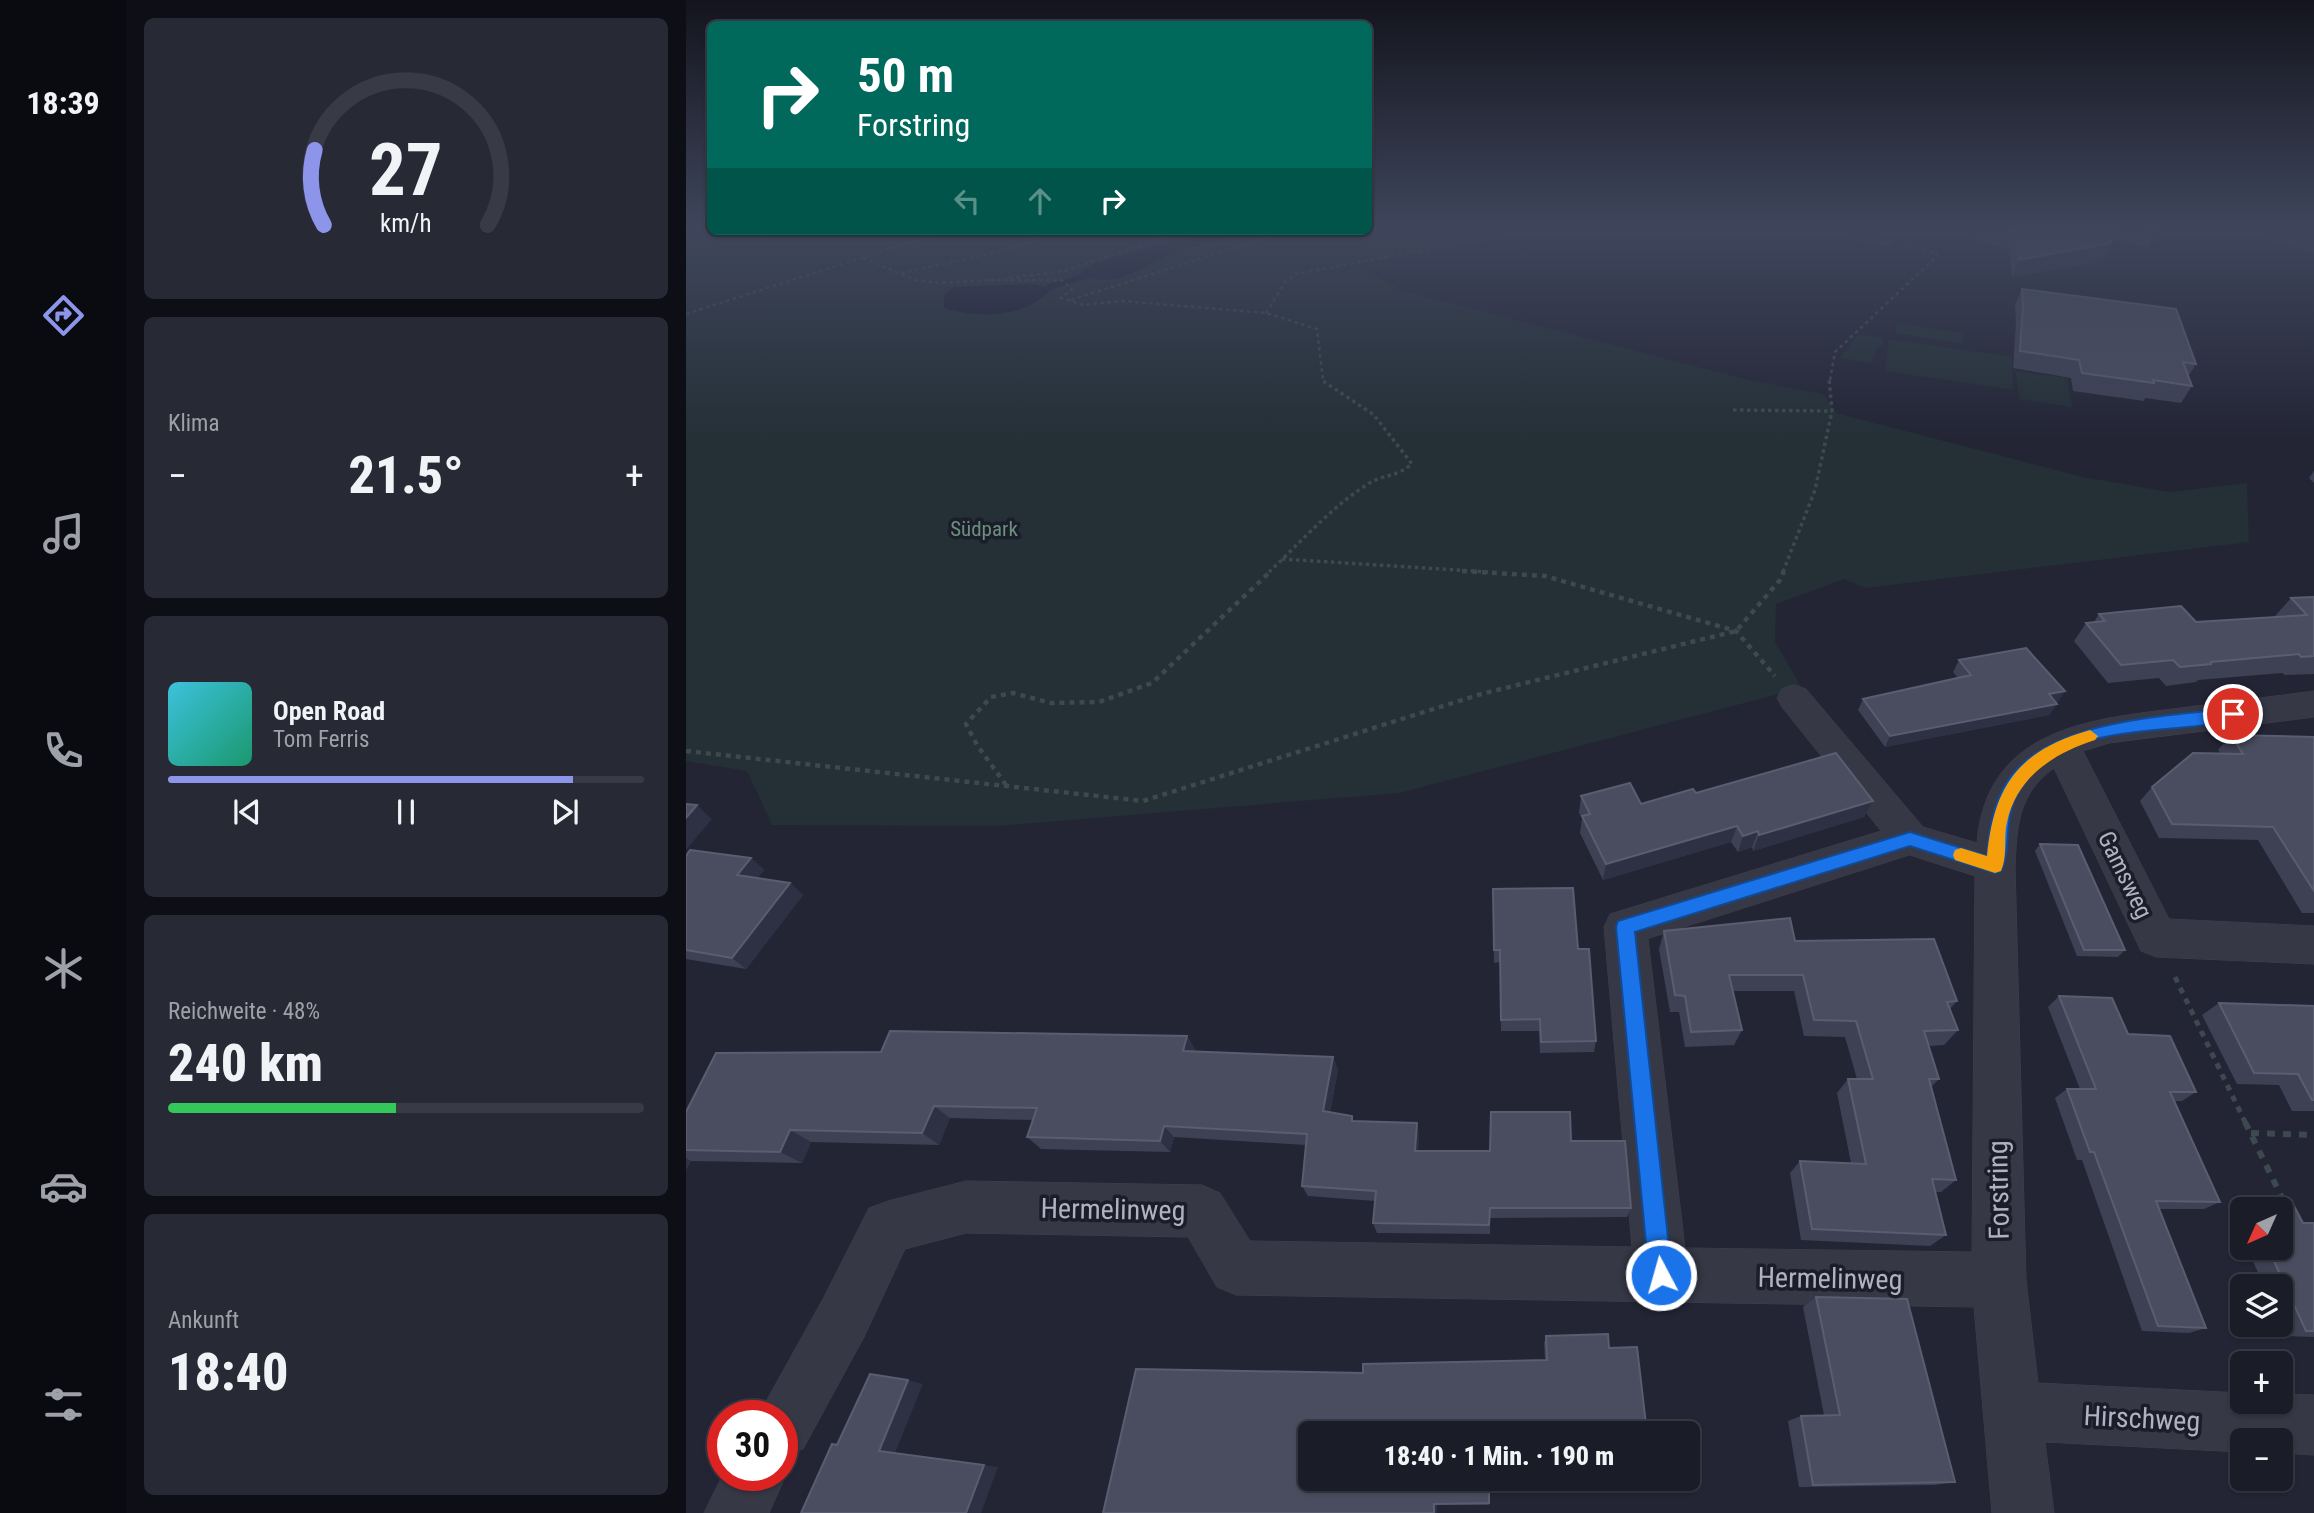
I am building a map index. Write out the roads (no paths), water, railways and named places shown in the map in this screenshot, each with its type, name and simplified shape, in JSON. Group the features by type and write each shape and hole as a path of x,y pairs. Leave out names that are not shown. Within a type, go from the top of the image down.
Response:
{"street":[{"path":"1794,698 1910,839 1995,866"},
{"name":"Forstring","path":"2023,1513 1999,1280 1995,866 1998,822 2011,789 2034,763 2061,744 2109,730 2314,704"},
{"name":"Gamsweg","path":"2061,744 2156,938 2314,945"},
{"path":"1661,1275 1625,927 1910,839"},
{"name":"Hermelinweg","path":"798,1400 844,1317 888,1227 966,1207 1202,1211 1236,1268 1999,1280"},
{"name":"Hirschweg","path":"2013,1410 2110,1417 2314,1425"},
{"path":"735,1513 747,1491"}],"water":[{"path":"944,298 1043,298 1029,306 1001,314 972,314 944,308"}],"park label":[{"name":"Südpark","path":"984,529"}]}
